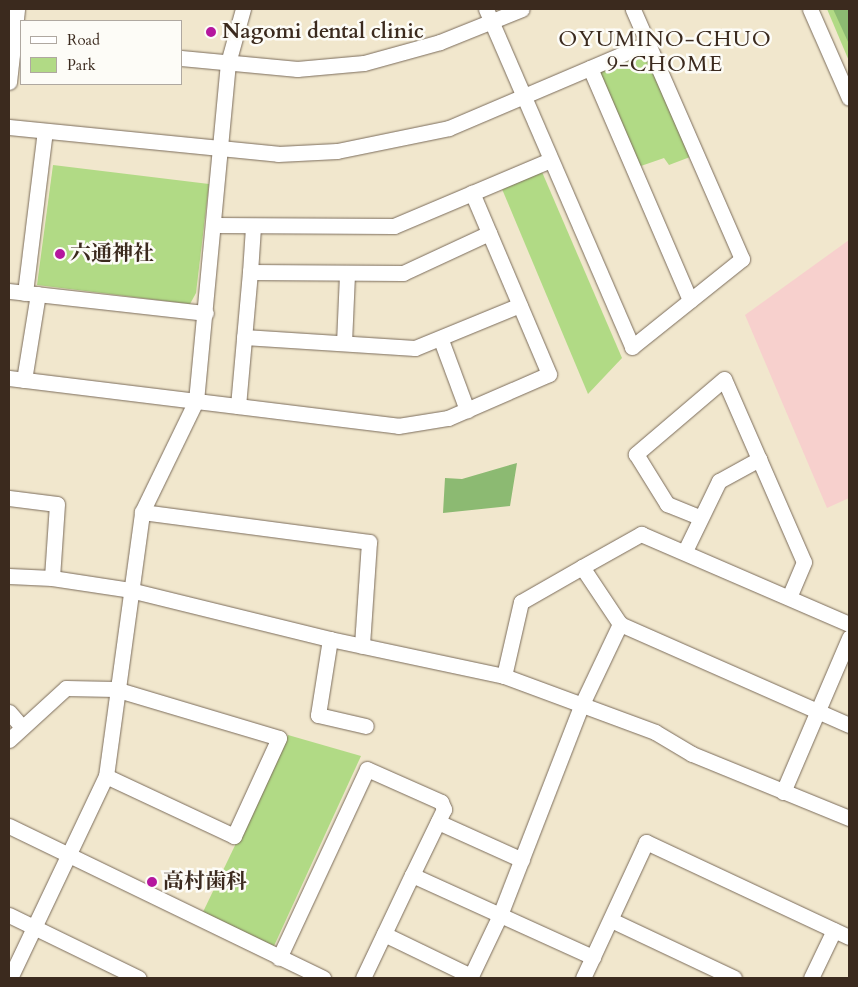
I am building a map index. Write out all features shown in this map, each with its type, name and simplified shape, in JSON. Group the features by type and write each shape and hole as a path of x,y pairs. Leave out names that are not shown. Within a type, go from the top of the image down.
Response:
{"street":[{"path":"9,82 17,9"},
{"path":"10,978 33,926 68,858 106,776 115,689 142,512 196,401 215,225 228,63 243,9"},
{"path":"182,58 297,68 364,63 440,42 488,15 522,9"},
{"path":"488,15 632,346 742,259 633,9"},
{"path":"810,9 849,98"},
{"path":"9,127 278,154 336,151 449,128 522,95 648,43"},
{"path":"590,68 690,300"},
{"path":"24,380 44,131"},
{"path":"215,225 253,228 394,226 550,160"},
{"path":"9,378 398,426 448,418 549,374 472,193"},
{"path":"238,406 253,228"},
{"path":"250,272 403,272 489,233"},
{"path":"344,343 347,273"},
{"path":"9,291 206,313"},
{"path":"244,337 415,348 441,340 520,305"},
{"path":"441,340 467,410"},
{"path":"700,517 667,504 636,454 724,379 804,562 789,596"},
{"path":"685,551 719,481 758,459"},
{"path":"9,498 57,504 52,578"},
{"path":"142,512 369,542 362,646"},
{"path":"504,676 521,602 641,534 789,596 849,624"},
{"path":"582,567 620,624 849,725"},
{"path":"9,576 52,578 130,590 330,639 504,676 655,732 692,754 849,818"},
{"path":"384,934 471,977 500,915 582,704 620,624"},
{"path":"783,792 816,710 849,638"},
{"path":"330,639 318,716 366,726"},
{"path":"9,740 66,688 115,689 279,738 234,836 106,776"},
{"path":"9,712 22,727"},
{"path":"279,958 367,769 441,802 444,809 363,978"},
{"path":"438,822 522,860"},
{"path":"9,826 68,858 323,978"},
{"path":"583,978 646,842 849,937"},
{"path":"412,875 593,957"},
{"path":"9,915 139,978"},
{"path":"611,920 734,978"},
{"path":"811,978 834,930"}],"shaded area":[{"path":"849,240 849,498 827,508 745,315"}],"green space":[{"path":"827,9 849,9 849,61"},
{"path":"833,9 849,9 849,44"},
{"path":"646,55 690,157 669,165 664,158 638,167 599,72"},
{"path":"53,165 209,184 196,293 190,304 37,285"},
{"path":"542,172 622,358 588,394 502,189"},
{"path":"517,463 510,506 443,513 445,478 462,479"},
{"path":"288,735 361,756 274,946 203,912"}],"place":[{"name":"Nagomi dental clinic","path":"211,32"},
{"name":"六通神社","path":"60,254"},
{"name":"高村歯科","path":"152,882"}],"district":[{"name":"OYUMINO-CHUO 9-CHOME","path":"665,52"}]}
